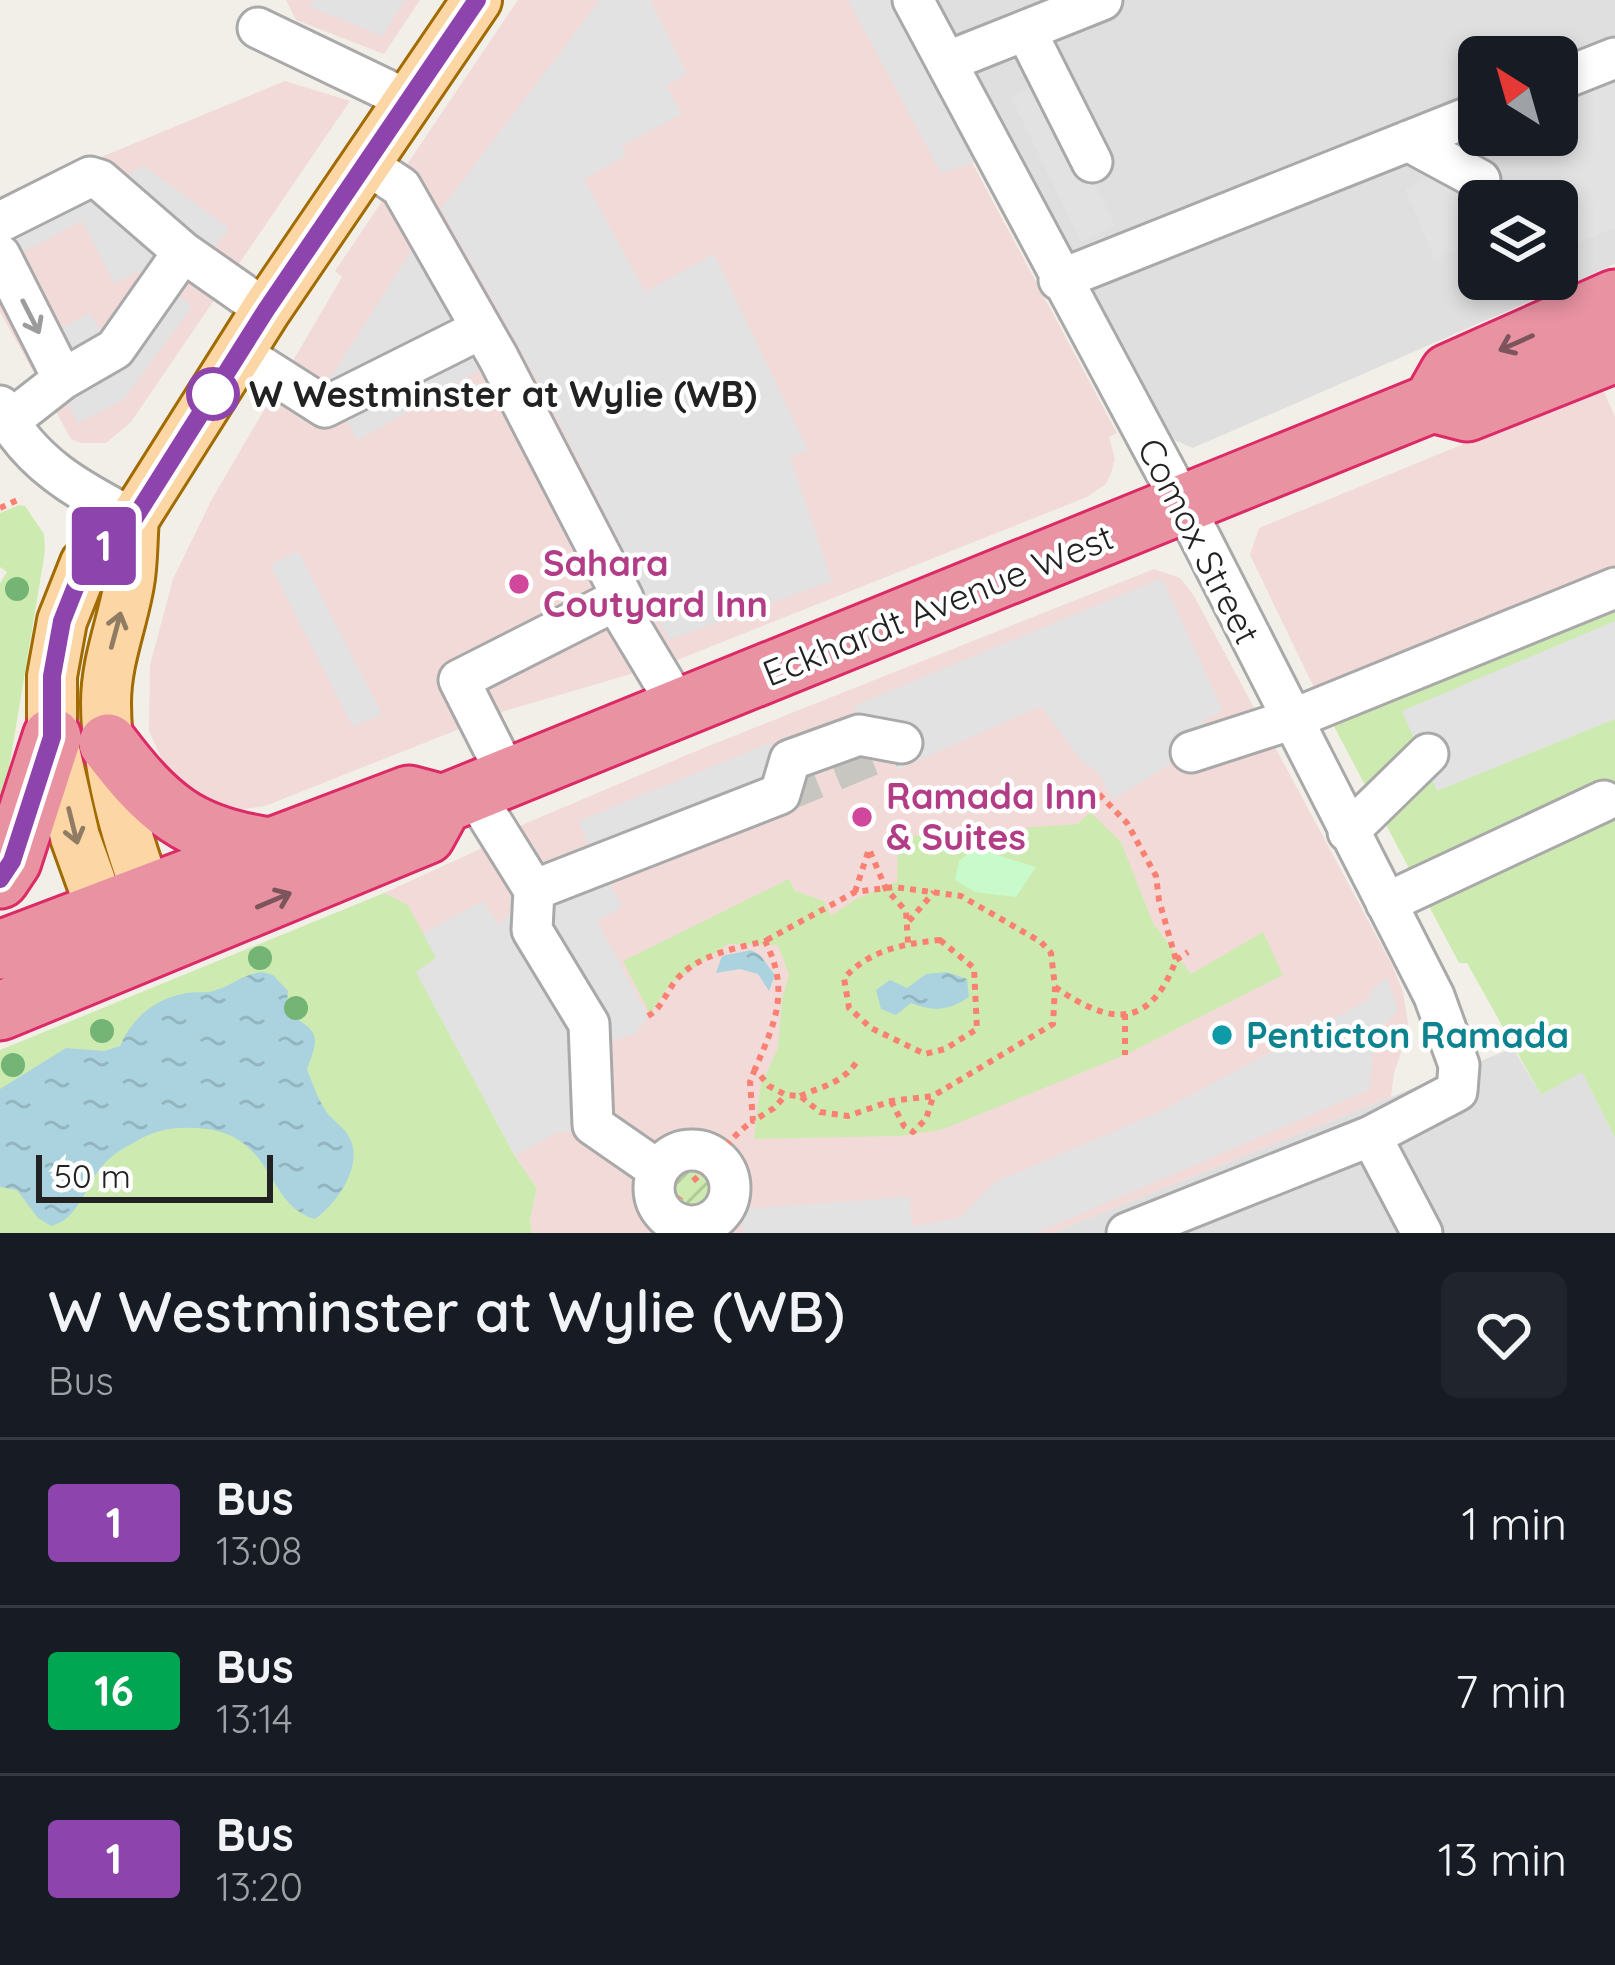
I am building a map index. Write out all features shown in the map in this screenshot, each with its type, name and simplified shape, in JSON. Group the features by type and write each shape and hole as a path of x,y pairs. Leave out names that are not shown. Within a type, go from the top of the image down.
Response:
{"highway":[{"name":"Eckhardt Avenue West","path":"1432,403 1449,373 1615,299"},
{"name":"Eckhardt Avenue West","path":"0,1011 272,847 409,795 474,791 1432,403 1467,412 1615,352"},
{"path":"0,879 12,861 52,737"},
{"path":"109,743 161,808 233,842 272,847"},
{"name":"Eckhardt Avenue West","path":"0,950 134,929 426,835 474,791"}],"main road":[{"path":"134,929 75,837 52,737 52,676 62,621 85,563 134,519 266,310 477,0"},
{"path":"134,519 129,585 111,648 106,701 109,743 137,866 134,929"}],"street":[{"name":"Comox Street","path":"913,0 1184,506 1435,997 1460,1065 1456,1091 1371,1136"},
{"path":"946,62 1102,0"},
{"path":"258,28 409,100"},
{"path":"1026,31 1091,162"},
{"path":"1578,73 1615,58"},
{"path":"1059,280 1458,121"},
{"path":"1408,141 1480,179"},
{"path":"365,163 400,188 591,532 622,598 459,680 474,791 534,890 532,931 589,1024 593,1125 658,1170"},
{"path":"0,222 90,177 100,180 183,252 266,310"},
{"path":"134,519 67,484 38,460 4,414 115,350 183,252"},
{"path":"0,255 63,379"},
{"path":"239,352 325,406 481,329"},
{"path":"1191,752 1290,720 1615,588"},
{"path":"615,601 680,709"},
{"path":"534,890 780,794 790,760 859,735 902,743"},
{"path":"1348,832 1428,754"},
{"path":"1386,903 1604,801"},
{"path":"1127,1233 1371,1136 1422,1233"},
{"path":"698,1149 715,1156 730,1184 729,1200 721,1214 708,1223 686,1226 667,1218 652,1191 664,1160 679,1151 698,1149"}],"path":[{"path":"0,508 22,498"},
{"path":"1096,791 1127,823 1156,876 1176,960"},
{"path":"855,892 869,849 886,889 899,900 909,922 908,943"},
{"path":"909,922 935,890"},
{"path":"648,1016 663,1006 673,984 690,966 765,941 855,892 935,890 986,908 1051,953 1053,1024 933,1096 891,1101 848,1116 820,1112 800,1096"},
{"path":"940,940 974,968 976,1029 945,1049 925,1054 871,1028 849,1008 844,978 863,958 908,943 940,940"},
{"path":"753,1120 751,1071 774,1019 782,982 765,941"},
{"path":"1055,987 1081,1005 1125,1014 1149,1008 1159,998 1176,960 1188,952"},
{"path":"1125,1014 1125,1055"},
{"path":"751,1071 786,1095 800,1096 829,1086 856,1063"},
{"path":"715,1156 786,1095"},
{"path":"891,1101 904,1126 913,1132 926,1119 933,1096"}],"shaded area":[{"path":"286,0 420,0 384,54 296,20"},
{"path":"316,0 405,0 382,36 308,6"},
{"path":"518,0 885,0 1117,433 1109,437 1115,459 1111,473 1106,484 1087,497 672,662 505,711 265,806 237,810 203,801 168,773 149,731 150,665 173,579 212,499 342,277 335,271"},
{"path":"600,0 650,0 687,74 666,85 682,114 622,146 626,156 584,179 645,292 714,254 808,450 790,457 832,581 669,640 541,386 441,209"},
{"path":"848,0 897,0 986,159 941,173"},
{"path":"936,0 1615,0 1615,264 1578,280 1578,180 1458,180 1458,300 1532,300 1193,448 1156,432"},
{"path":"1615,71 1615,228 1578,243 1578,180 1458,180 1458,252 1435,259 1405,189 1430,176 1409,158 1458,137 1458,156 1578,156 1578,86"},
{"path":"285,81 350,101 131,422 106,443 71,439 0,312 0,199"},
{"path":"1045,81 1115,226 1081,242 1011,97"},
{"path":"144,166 229,228 179,296 192,307 123,400 78,423 48,365 56,331 90,313 103,334 140,274 115,284 82,221 17,255 8,238"},
{"path":"417,242 483,368 357,441 329,380"},
{"path":"1602,387 1615,417 1615,572 1318,696 1250,555 1259,528"},
{"path":"298,551 382,714 353,727 270,565"},
{"path":"1154,569 1180,578 1194,596 1392,965 1403,992 1409,1029 1391,1097 1052,1233 532,1233 537,1188 515,1156 436,958 384,893 522,825 701,749"},
{"path":"1162,578 1223,711 1204,720 1213,738 1112,800 1098,772 1083,763 1041,706 897,770 883,734 863,729 854,706"},
{"path":"1615,621 1615,719 1437,791 1402,711"},
{"path":"770,743 796,806 613,875 609,882 622,907 597,921 648,1016 635,1034 612,1040 609,1066 576,1132 558,1132 515,1156 416,972 436,958 423,933 483,901 499,925 511,911 509,896 540,873 581,855 588,843 578,821"},
{"path":"1387,977 1398,1010 1376,1033 1369,1090 1036,1233 744,1233 739,1209 909,1197 913,1227 961,1217 995,1182 1157,1113 1368,1000"},
{"path":"1513,1048 1541,1095 1582,1071 1615,1138 1615,1233 1052,1233"}],"green space":[{"path":"25,506 44,534 45,551 0,823 0,583 7,572 0,567 0,513"},
{"path":"1615,572 1615,1138 1582,1072 1541,1095 1467,963 1459,963 1318,696"},
{"path":"1090,812 1121,842 1153,923 1191,974 1263,932 1283,975 1125,1055 941,1130 900,1136 754,1139 760,1087 778,1048 789,975 778,945 728,944 670,984 650,1014 623,961 789,879 795,891 824,901 831,916 856,899 897,882 898,837 1078,824"},
{"path":"975,848 1036,867 1016,897 975,892 955,880 959,861"},
{"path":"384,893 408,905 436,958 417,973 515,1156 537,1188 532,1233 0,1233 0,1050"},
{"path":"693,1164 710,1171 717,1188 710,1205 693,1212 676,1205 669,1188 676,1171"}],"water":[{"path":"751,950 775,975 769,991 758,974 740,969 716,973 722,956"},
{"path":"262,972 273,975 288,991 286,1012 314,1034 307,1069 324,1109 353,1146 346,1182 315,1219 286,1199 256,1155 241,1142 222,1132 196,1128 155,1132 117,1153 97,1172 69,1216 51,1226 38,1218 17,1190 0,1187 0,1089 66,1048 104,1051 120,1046 138,1018 165,999 212,991"},
{"path":"947,972 967,979 969,997 941,1009 911,1003 896,1015 881,1009 876,990 890,980 907,988 926,974"}],"tunnel":[{"path":"780,794 902,743"}],"bus line":[{"name":"1","path":"0,879 12,861 52,737 52,676 62,621 85,563 134,519 266,310 477,0"}],"place":[{"name":"W Westminster at Wylie (WB)","path":"213,394"},
{"name":"Sahara Coutyard Inn","path":"519,584"},
{"name":"Ramada Inn & Suites","path":"862,817"},
{"name":"Penticton Ramada","path":"1222,1035"}]}
